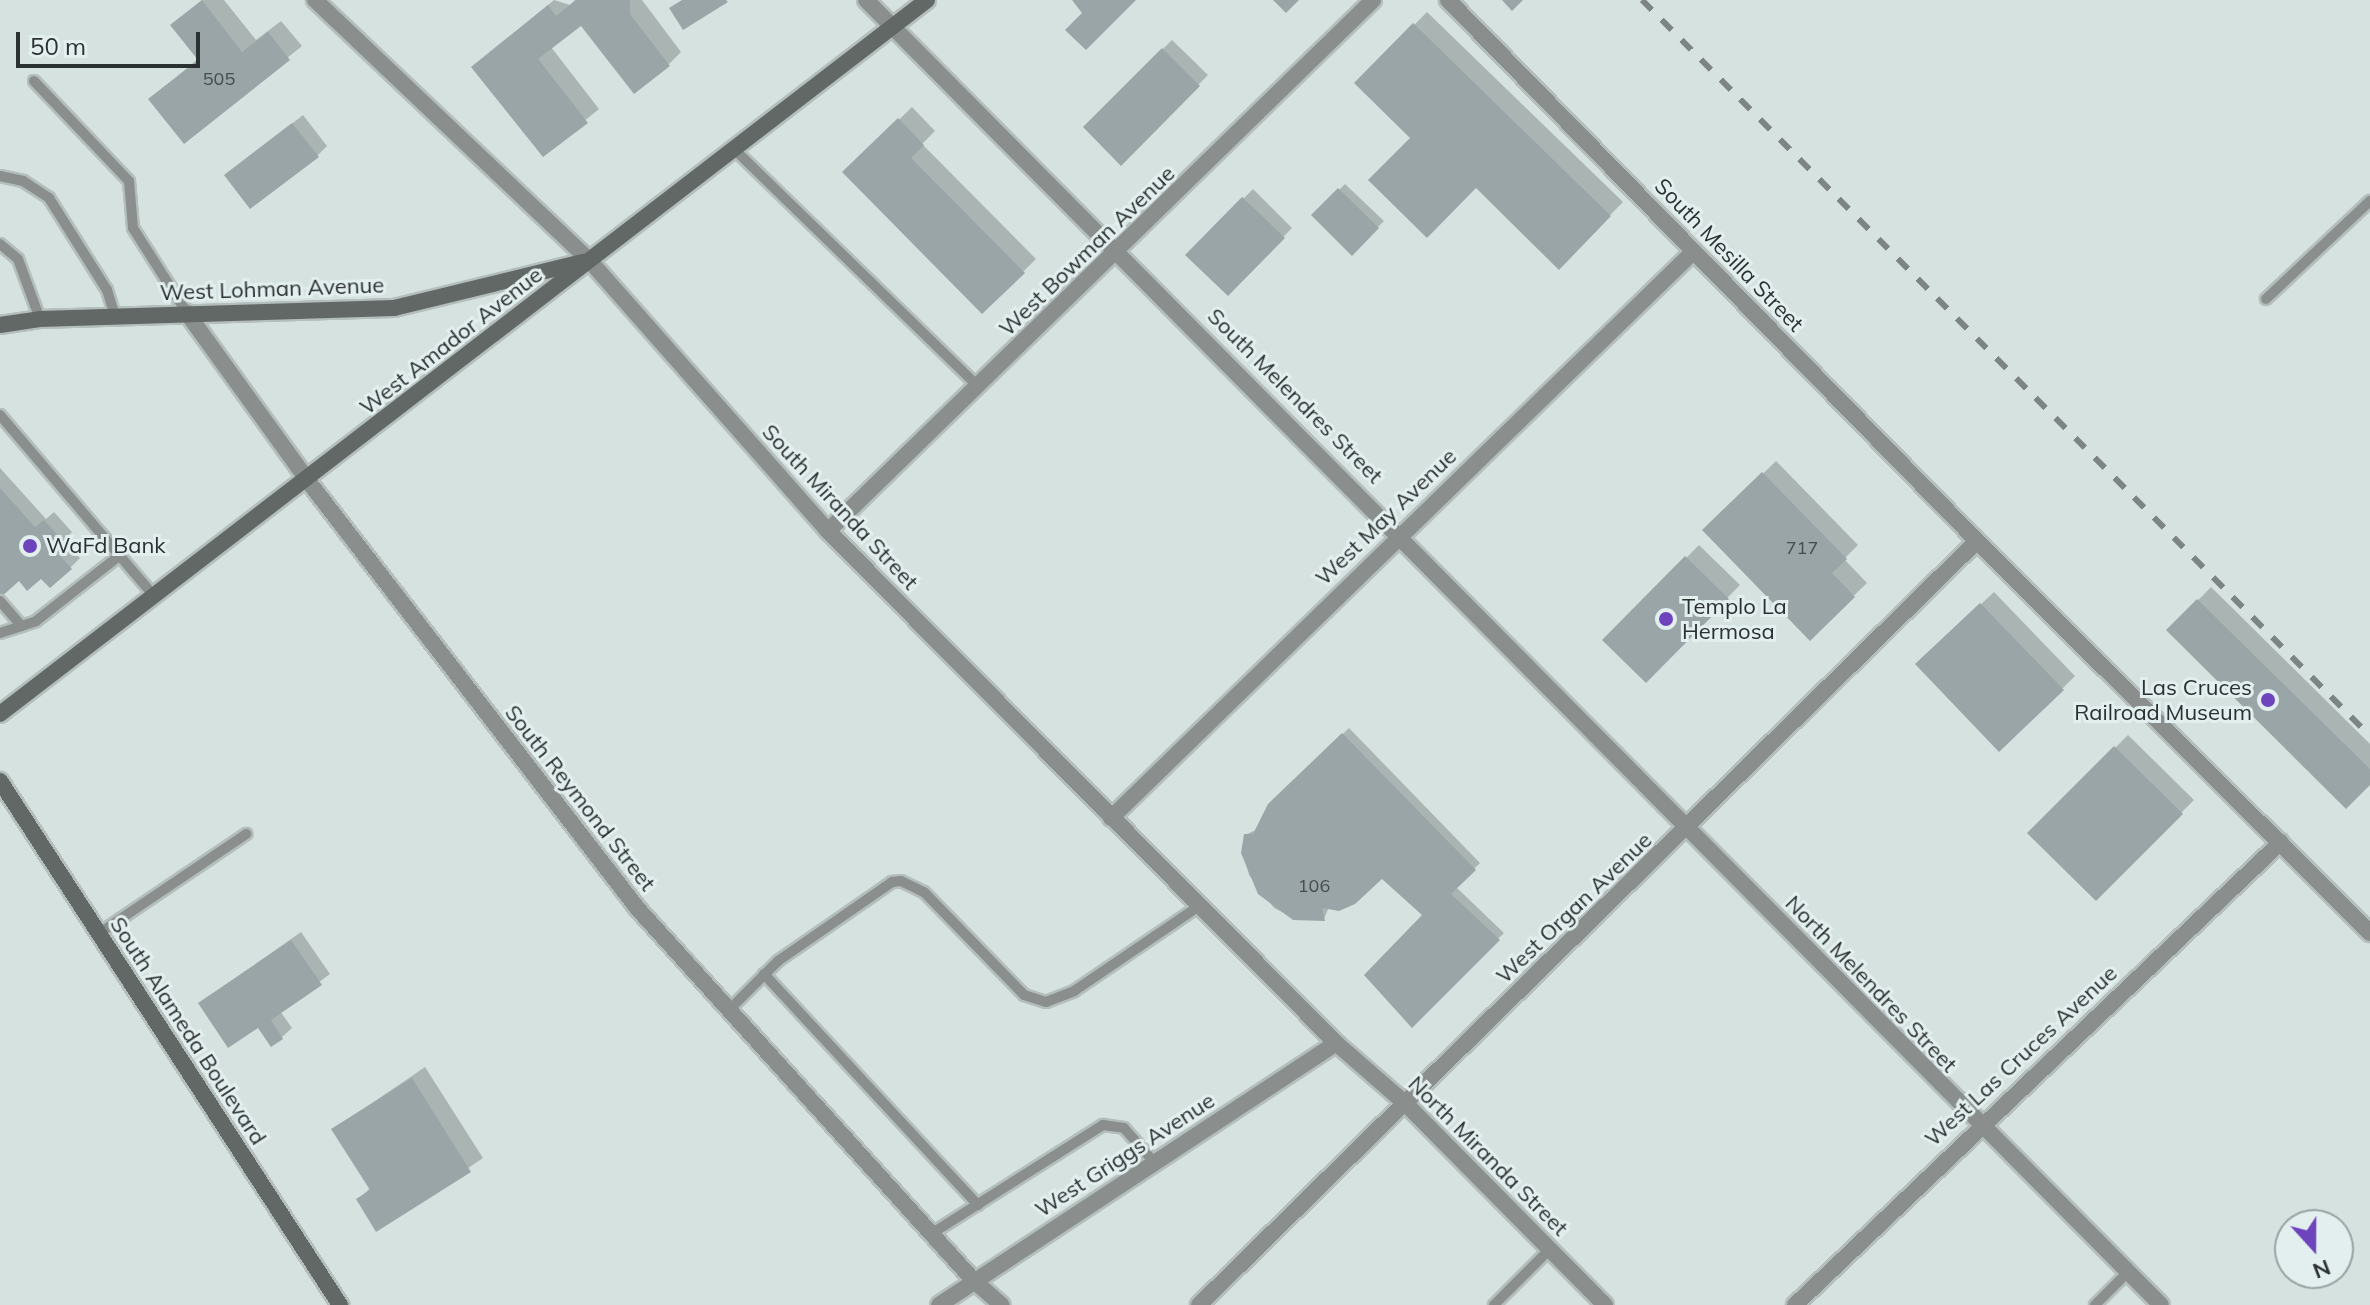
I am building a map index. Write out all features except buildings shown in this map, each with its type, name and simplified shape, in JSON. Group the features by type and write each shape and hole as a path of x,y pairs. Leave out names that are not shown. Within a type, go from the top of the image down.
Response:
{"main road":[{"name":"West Amador Avenue","path":"0,714 308,481 927,0"},
{"name":"West Lohman Avenue","path":"0,325 40,319 394,308 589,260"},
{"name":"South Alameda Boulevard","path":"0,781 334,1303"}],"street":[{"name":"South Miranda Street","path":"315,0 589,260 828,531 1336,1043"},
{"name":"South Melendres Street","path":"866,0 1400,533 1688,827"},
{"name":"West Bowman Avenue","path":"828,531 1119,251 1373,0"},
{"name":"South Mesilla Street","path":"1448,0 1977,541 2370,933"},
{"name":"West May Avenue","path":"1111,818 1400,533 1694,251"},
{"name":"South Reymond Street","path":"187,313 308,481 638,909 973,1280 1002,1305"},
{"name":"West Organ Avenue","path":"1199,1305 1977,541"},
{"name":"North Melendres Street","path":"1688,827 1979,1126 2161,1305"},
{"name":"West Las Cruces Avenue","path":"1795,1305 1979,1126 2281,842"},
{"name":"North Miranda Street","path":"1336,1043 1406,1104 1605,1305"},
{"name":"West Griggs Avenue","path":"939,1305 1336,1043"}],"lane":[{"path":"34,81 129,181 133,228 187,313"},
{"path":"734,149 978,386"},
{"path":"0,176 23,181 49,198 107,290 115,317"},
{"path":"2266,299 2370,201"},
{"path":"0,244 18,259 40,319"},
{"path":"0,415 155,597"},
{"path":"0,633 36,621 119,556"},
{"path":"0,601 22,626"},
{"path":"98,934 246,834"},
{"path":"729,1010 764,974 881,889 901,881 924,892 1024,995 1046,1002 1074,991 1199,906"},
{"path":"764,974 978,1205"},
{"path":"931,1234 1103,1125 1124,1128 1154,1162"},
{"path":"1494,1305 1550,1249"},
{"path":"2095,1305 2128,1272"}],"railway":[{"path":"1642,0 2370,736"}],"place":[{"name":"WaFd Bank","path":"30,546"},
{"name":"Templo La Hermosa","path":"1666,619"},
{"name":"Las Cruces Railroad Museum","path":"2268,700"}]}
